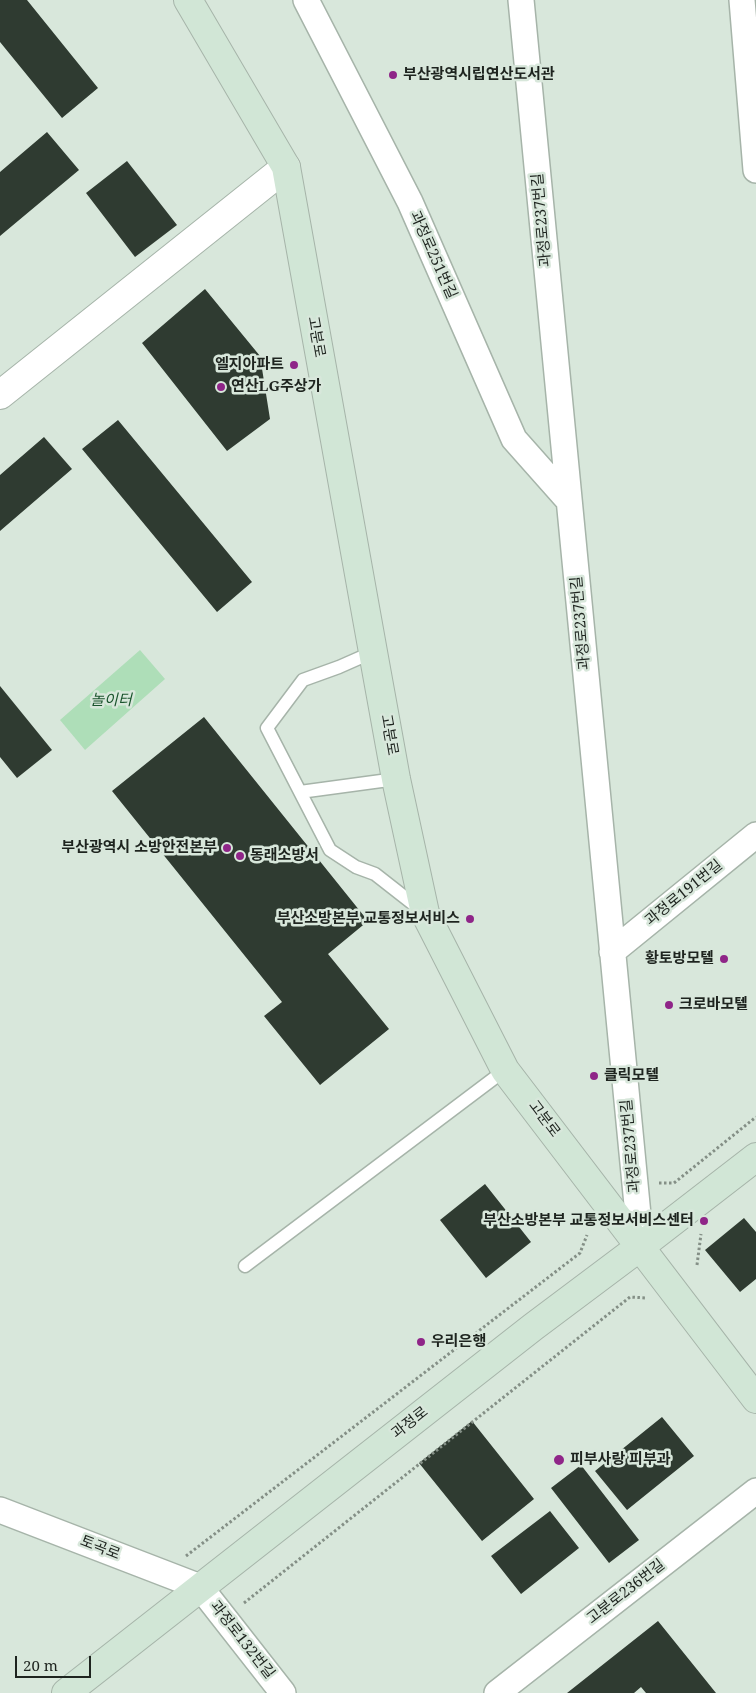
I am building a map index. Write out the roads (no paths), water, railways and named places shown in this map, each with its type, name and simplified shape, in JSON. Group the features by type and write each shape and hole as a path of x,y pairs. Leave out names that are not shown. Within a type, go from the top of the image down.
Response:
{"main road":[{"name":"고분로","path":"188,0 286,167 396,779 425,913 506,1070 756,1399"},
{"name":"과정로","path":"66,1693 533,1327 756,1157"}],"street":[{"name":"과정로251번길","path":"306,0 410,202 514,439 569,501"},
{"name":"과정로237번길","path":"521,0 641,1246"},
{"path":"742,0 756,170"},
{"path":"0,395 286,167"},
{"name":"과정로191번길","path":"612,952 756,835"},
{"name":"고분로236번길","path":"497,1693 756,1491"},
{"name":"토곡로","path":"0,1510 200,1587"},
{"name":"과정로132번길","path":"200,1587 283,1693"}],"lane":[{"path":"373,652 303,680 267,728 330,850 356,867 375,874 425,913"},
{"path":"300,792 396,779"},
{"path":"245,1266 506,1070"}],"place":[{"name":"부산광역시립연산도서관","path":"393,75"},
{"name":"엘지아파트","path":"294,365"},
{"name":"연산LG주상가","path":"221,387"},
{"name":"부산광역시 소방안전본부","path":"227,848"},
{"name":"동래소방서","path":"240,856"},
{"name":"부산소방본부 교통정보서비스","path":"470,919"},
{"name":"황토방모텔","path":"724,959"},
{"name":"크로바모텔","path":"669,1005"},
{"name":"클릭모텔","path":"594,1076"},
{"name":"부산소방본부 교통정보서비스센터","path":"704,1221"},
{"name":"우리은행","path":"421,1342"},
{"name":"피부사랑 피부과","path":"559,1460"}],"park label":[{"name":"놀이터","path":"111,701"}]}
